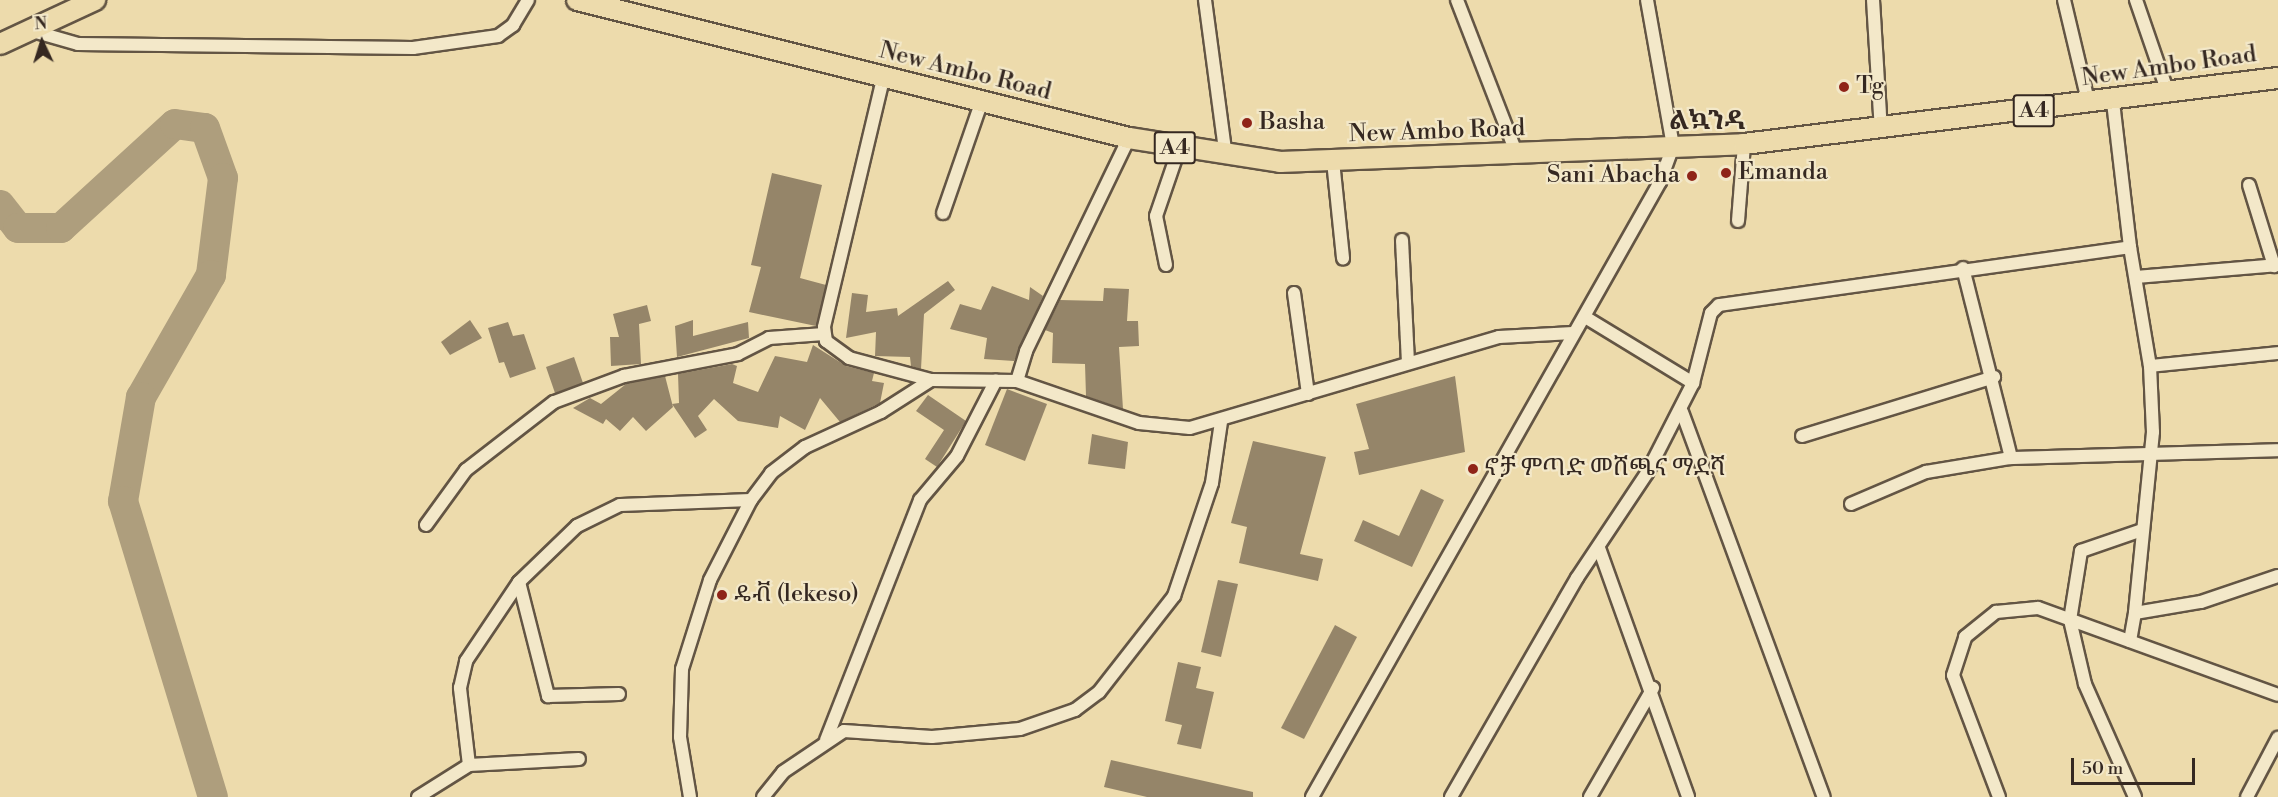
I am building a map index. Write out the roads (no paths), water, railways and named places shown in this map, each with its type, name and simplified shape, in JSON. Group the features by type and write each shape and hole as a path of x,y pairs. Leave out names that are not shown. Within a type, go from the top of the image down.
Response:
{"main road":[{"path":"2,43 95,0"},
{"name":"New Ambo Road","path":"577,0 981,103 1129,138 1226,157 1333,161 1744,144 2089,105 2278,78"}],"street":[{"path":"29,30 78,44 413,48 498,36 513,26 528,0"},
{"path":"1205,0 1226,157"},
{"path":"1457,0 1517,155"},
{"path":"1312,797 1660,182 1673,146 1647,0"},
{"path":"1873,0 1881,130"},
{"path":"2064,0 2089,105"},
{"path":"2136,0 2168,93"},
{"path":"824,334 883,79"},
{"path":"2113,102 2130,247 2150,366 2150,453 2135,613 2130,641"},
{"path":"943,213 981,103"},
{"path":"1017,381 1026,351 1129,138"},
{"path":"1738,221 1744,144"},
{"path":"1166,265 1156,216 1179,149"},
{"path":"1333,161 1343,258"},
{"path":"2136,278 2276,266 2249,185"},
{"path":"1402,240 1408,363"},
{"path":"1451,797 1682,412 1693,383 1711,313 1719,305 1963,268 2130,247"},
{"path":"1963,268 1994,376 2011,458"},
{"path":"1294,293 1308,394"},
{"path":"1585,317 1693,383"},
{"path":"426,525 466,470 554,402 624,376 738,354 769,338 824,334 849,358 931,380 1017,381 1139,423 1190,428 1221,422 1499,337 1573,333"},
{"path":"2150,366 2278,353"},
{"path":"1802,436 1994,376"},
{"path":"690,797 680,737 682,669 710,580 751,500 771,473 806,447 881,412 931,380"},
{"path":"826,740 920,500 957,456 996,380"},
{"path":"1682,412 1824,797"},
{"path":"763,797 783,772 826,740 844,731 932,737 1020,729 1065,715 1098,692 1174,596 1212,483 1221,422"},
{"path":"1851,504 1926,472 2011,458 2278,450"},
{"path":"470,765 462,674 519,582 577,526 620,505 751,500"},
{"path":"2135,797 2085,684 2070,620 2081,551 2142,530"},
{"path":"1599,548 1653,688 1688,797"},
{"path":"2135,613 2201,602 2278,576"},
{"path":"519,582 548,696 619,694"},
{"path":"1999,797 1956,693 1953,675 1965,637 1976,623 2013,608 2038,608 2278,695"},
{"path":"1590,797 1653,688"},
{"path":"2247,797 2278,738"},
{"path":"418,797 470,765 579,759"}],"waterway":[{"path":"0,205 18,228 61,228 175,124 205,128 223,178 211,275 141,397 123,501 213,797"}],"place":[{"name":"Tg","path":"1844,87"},
{"name":"Basha","path":"1247,123"},
{"name":"Emanda","path":"1726,173"},
{"name":"Sani Abacha","path":"1692,176"},
{"name":"ኖቻ ምጣድ መሸጫና ማደሻ","path":"1473,469"},
{"name":"ዴቭ (lekeso)","path":"722,595"}],"district":[{"name":"ልኳንዳ","path":"1707,122"}]}
